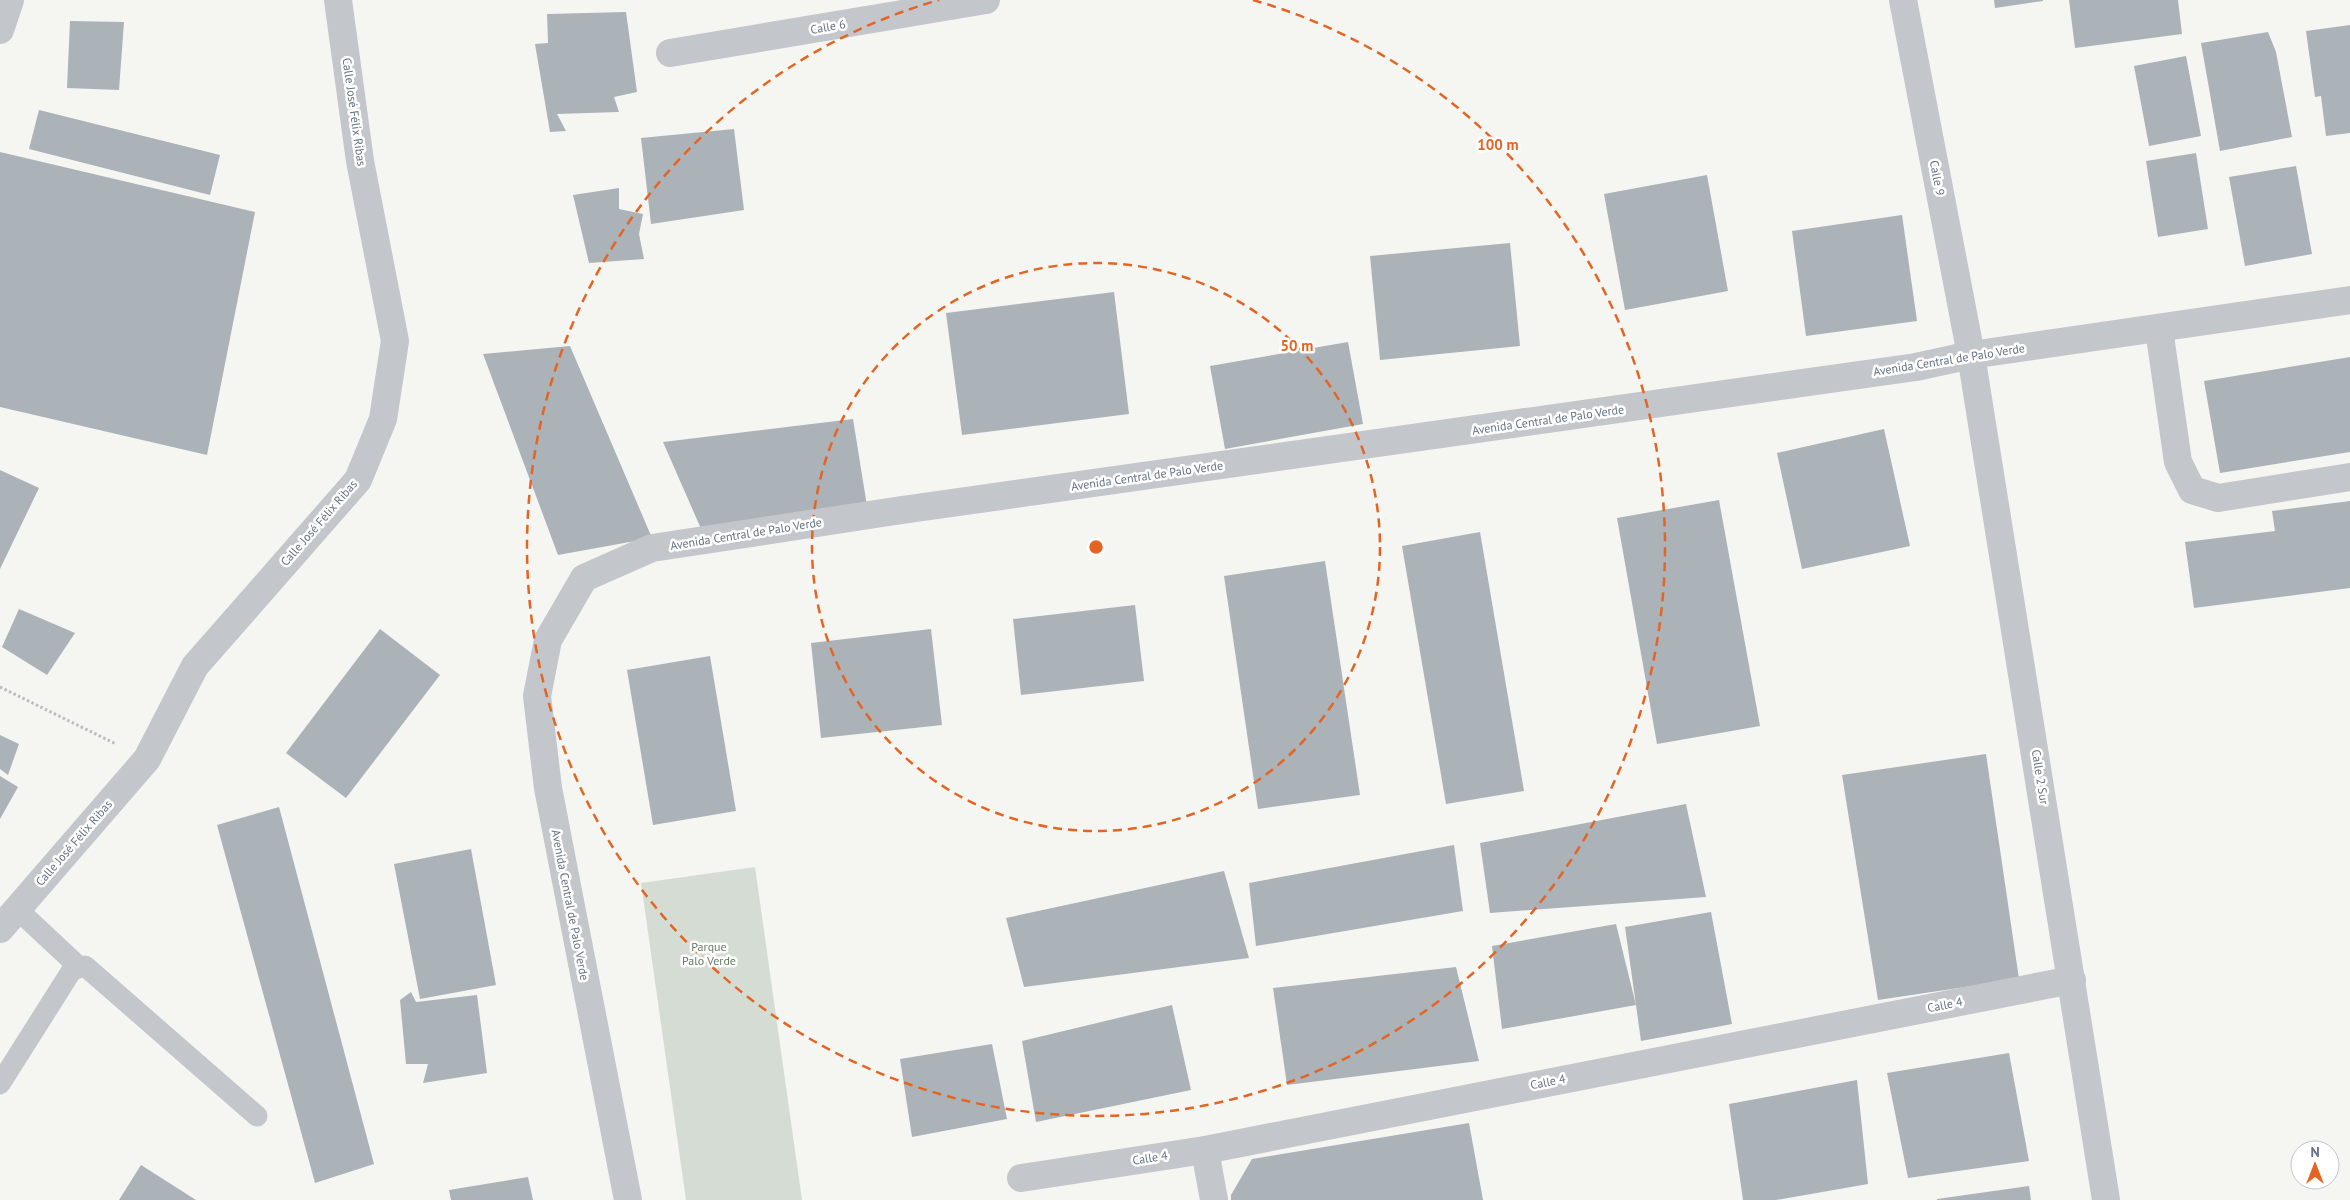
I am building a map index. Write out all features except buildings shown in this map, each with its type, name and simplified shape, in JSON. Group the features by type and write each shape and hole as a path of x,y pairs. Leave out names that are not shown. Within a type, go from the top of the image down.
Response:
{"street":[{"path":"0,30 10,0"},
{"name":"Calle José Félix Ribas","path":"8,919 147,759 195,666 358,480 383,419 395,341 360,161 338,0"},
{"name":"Calle 6","path":"670,53 945,3 986,0"},
{"name":"Calle 9","path":"1903,0 1972,355"},
{"name":"Avenida Central de Palo Verde","path":"628,1200 548,788 537,696 548,640 584,578 652,548 892,512 1897,370 1972,355 2350,300"},
{"path":"2159,329 2178,462 2192,490 2218,498 2350,477"},
{"name":"Calle 2 Sur","path":"1972,355 2106,1200"},
{"name":"Calle 4","path":"1022,1178 1204,1150 2072,980"},
{"path":"1204,1150 1214,1200"}],"lane":[{"path":"8,919 78,966"},
{"path":"0,1084 72,970 78,966 85,966 257,1116"}],"path":[{"path":"0,687 147,759"}],"green space":[{"name":"Parque Palo Verde","path":"755,867 802,1200 686,1200 641,883"}]}
